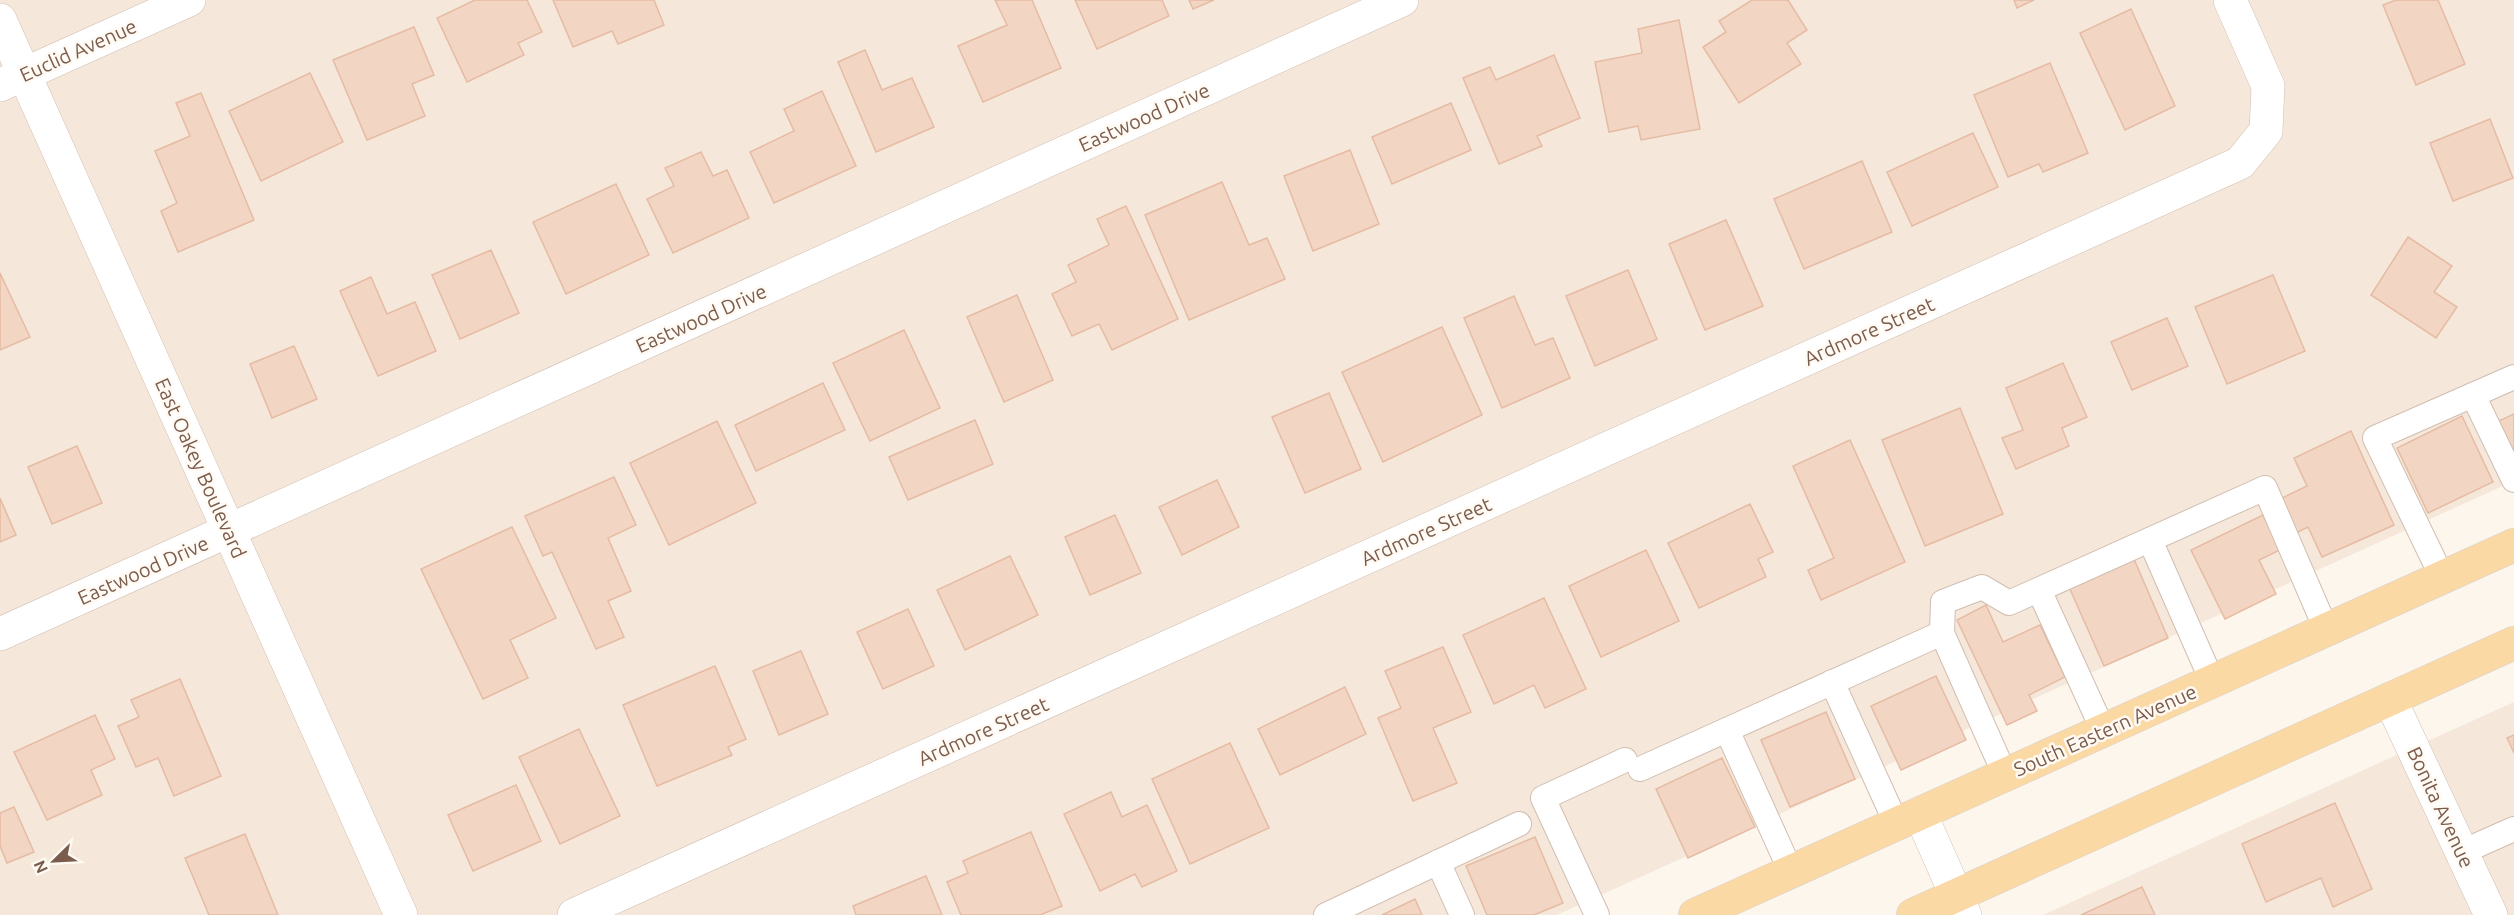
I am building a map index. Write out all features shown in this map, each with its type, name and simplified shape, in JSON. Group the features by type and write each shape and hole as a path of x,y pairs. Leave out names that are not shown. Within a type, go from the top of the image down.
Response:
{"main road":[{"name":"South Eastern Avenue","path":"1695,915 2514,545"},
{"path":"1913,915 1961,905 2390,699 2514,643"}],"street":[{"name":"Euclid Avenue","path":"12,79 189,0"},
{"name":"Eastwood Drive","path":"0,634 1401,0"},
{"name":"Ardmore Street","path":"574,915 2240,163 2266,131 2268,86 2230,0"},
{"name":"East Oakey Boulevard","path":"0,20 12,79 229,531 401,915"},
{"name":"Bonita Avenue","path":"2390,699 2491,915"},
{"path":"1908,819 1961,905"}],"lane":[{"path":"2442,577 2375,438 2514,377"},
{"path":"2473,395 2514,480"},
{"path":"2005,775 1942,633 1943,602 1982,587 2009,603 2265,488 2326,629"},
{"path":"2150,540 2212,681"},
{"path":"2038,590 2103,730"},
{"path":"1597,915 1543,798 1727,730 1942,633"},
{"path":"1832,682 1908,819"},
{"path":"1727,730 1791,872"},
{"path":"1331,914 1519,824"},
{"path":"2462,852 2514,829"},
{"path":"1438,862 1461,915"}],"shaded area":[{"path":"0,0 2514,0 2514,481 1557,915 0,915"},
{"path":"2514,702 2514,915 2043,915"}],"building":[{"path":"475,0 527,0 542,32 518,43 524,55 467,82 437,18"},
{"path":"553,0 654,0 664,25 618,44 612,31 573,47"},
{"path":"995,0 1032,0 1061,68 983,102 958,46 1007,25"},
{"path":"1075,0 1162,0 1169,16 1097,49"},
{"path":"1189,0 1214,0 1193,9"},
{"path":"1752,0 1788,0 1807,30 1787,43 1801,64 1739,103 1703,47 1726,32 1719,21"},
{"path":"2014,0 2034,0 2017,8"},
{"path":"2396,0 2438,0 2465,64 2416,85 2383,5"},
{"path":"2131,9 2175,106 2125,130 2080,33"},
{"path":"1679,20 1700,129 1641,140 1638,126 1609,132 1595,62 1642,53 1638,29"},
{"path":"414,27 434,75 412,84 425,116 367,140 333,60"},
{"path":"865,50 882,90 912,78 934,127 876,152 838,62"},
{"path":"1554,55 1580,118 1537,136 1542,146 1499,164 1463,78 1490,67 1496,80"},
{"path":"2050,63 2088,153 2043,172 2039,164 2008,177 1974,95"},
{"path":"310,73 343,142 261,181 229,111"},
{"path":"822,91 856,166 774,203 750,152 794,131 784,109"},
{"path":"201,93 254,220 178,252 161,211 177,203 155,151 190,136 176,103"},
{"path":"1451,103 1471,150 1392,184 1372,137"},
{"path":"2490,119 2513,178 2453,201 2430,143"},
{"path":"1973,133 1998,187 1912,226 1887,172"},
{"path":"1350,150 1379,224 1313,251 1284,176"},
{"path":"701,152 713,176 727,170 749,218 673,253 647,199 674,186 665,168"},
{"path":"1862,161 1892,232 1804,269 1774,199"},
{"path":"1222,182 1249,245 1267,238 1285,279 1189,320 1145,215"},
{"path":"616,184 649,255 566,294 533,222"},
{"path":"1126,206 1178,319 1112,350 1099,324 1072,336 1052,294 1076,282 1068,265 1109,245 1097,219"},
{"path":"1726,220 1763,306 1705,330 1669,244"},
{"path":"2408,237 2452,266 2434,292 2457,307 2436,338 2371,295"},
{"path":"491,250 519,313 460,339 432,275"},
{"path":"1628,270 1657,339 1595,366 1566,296"},
{"path":"0,273 30,337 0,350"},
{"path":"2273,275 2305,351 2227,384 2195,307"},
{"path":"371,277 387,314 415,302 436,351 378,376 340,291"},
{"path":"1017,295 1053,380 1004,402 967,317"},
{"path":"1514,296 1535,345 1553,338 1570,378 1502,408 1464,318"},
{"path":"2167,318 2188,366 2132,390 2111,342"},
{"path":"1442,327 1482,415 1383,462 1342,372"},
{"path":"904,330 940,408 870,441 833,363"},
{"path":"294,346 317,399 272,418 250,364"},
{"path":"2063,363 2087,417 2062,428 2069,446 2016,469 2002,438 2023,430 2006,388"},
{"path":"823,383 845,430 756,471 735,425"},
{"path":"1329,393 1361,469 1305,493 1272,417"},
{"path":"1960,408 2003,514 1925,546 1882,440"},
{"path":"2514,414 2514,455 2492,424"},
{"path":"2462,416 2493,482 2428,513 2397,448"},
{"path":"975,420 993,464 908,500 889,457"},
{"path":"717,421 756,503 669,545 630,463"},
{"path":"2351,431 2394,525 2322,557 2308,527 2290,536 2274,502 2307,486 2294,458"},
{"path":"1850,440 1905,562 1821,600 1808,570 1834,558 1793,466"},
{"path":"77,446 102,503 52,524 28,467"},
{"path":"614,477 636,525 608,538 631,591 608,601 624,637 596,649 552,552 543,556 525,516"},
{"path":"1217,480 1239,527 1182,555 1159,507"},
{"path":"0,498 16,535 0,542"},
{"path":"1750,504 1773,552 1758,559 1766,577 1699,608 1668,543"},
{"path":"1115,515 1141,573 1090,595 1065,537"},
{"path":"2263,515 2280,550 2259,560 2276,594 2225,619 2191,550"},
{"path":"512,527 556,618 510,640 528,678 483,699 421,569"},
{"path":"1646,550 1679,621 1601,657 1569,586"},
{"path":"1010,556 1038,615 965,650 937,590"},
{"path":"2134,559 2168,638 2104,666 2069,587"},
{"path":"1544,598 1586,689 1545,708 1534,685 1494,704 1463,635"},
{"path":"1986,605 2003,642 2040,625 2065,677 2029,695 2037,711 2007,725 1957,620"},
{"path":"908,609 934,666 883,689 857,632"},
{"path":"1443,647 1471,712 1433,728 1457,783 1413,801 1378,718 1401,708 1385,671"},
{"path":"801,651 828,714 779,735 753,671"},
{"path":"715,666 746,739 728,747 732,755 657,786 623,705"},
{"path":"1936,676 1966,740 1901,770 1871,706"},
{"path":"180,679 221,776 174,796 158,758 136,767 118,726 139,717 131,700"},
{"path":"1345,687 1366,734 1280,775 1258,729"},
{"path":"1826,712 1855,779 1790,807 1761,740"},
{"path":"95,715 115,759 91,770 102,795 47,820 14,752"},
{"path":"579,729 620,816 560,844 519,757"},
{"path":"2514,735 2514,753 2507,738"},
{"path":"1230,743 1269,828 1190,864 1152,779"},
{"path":"1722,758 1755,827 1688,858 1656,789"},
{"path":"516,785 541,841 473,871 448,815"},
{"path":"1111,792 1122,817 1147,805 1177,871 1142,887 1135,874 1100,891 1064,814"},
{"path":"2335,803 2372,889 2333,907 2321,878 2266,902 2242,844"},
{"path":"14,807 34,852 7,863 0,846 0,813"},
{"path":"1031,832 1062,906 1040,915 961,915 947,882 968,873 963,861"},
{"path":"245,834 278,915 209,915 185,858"},
{"path":"1535,837 1563,903 1534,915 1487,915 1466,866"},
{"path":"926,876 942,915 856,915 853,906"},
{"path":"2142,887 2155,915 2081,915"},
{"path":"1415,899 1422,915 1382,915"}]}
